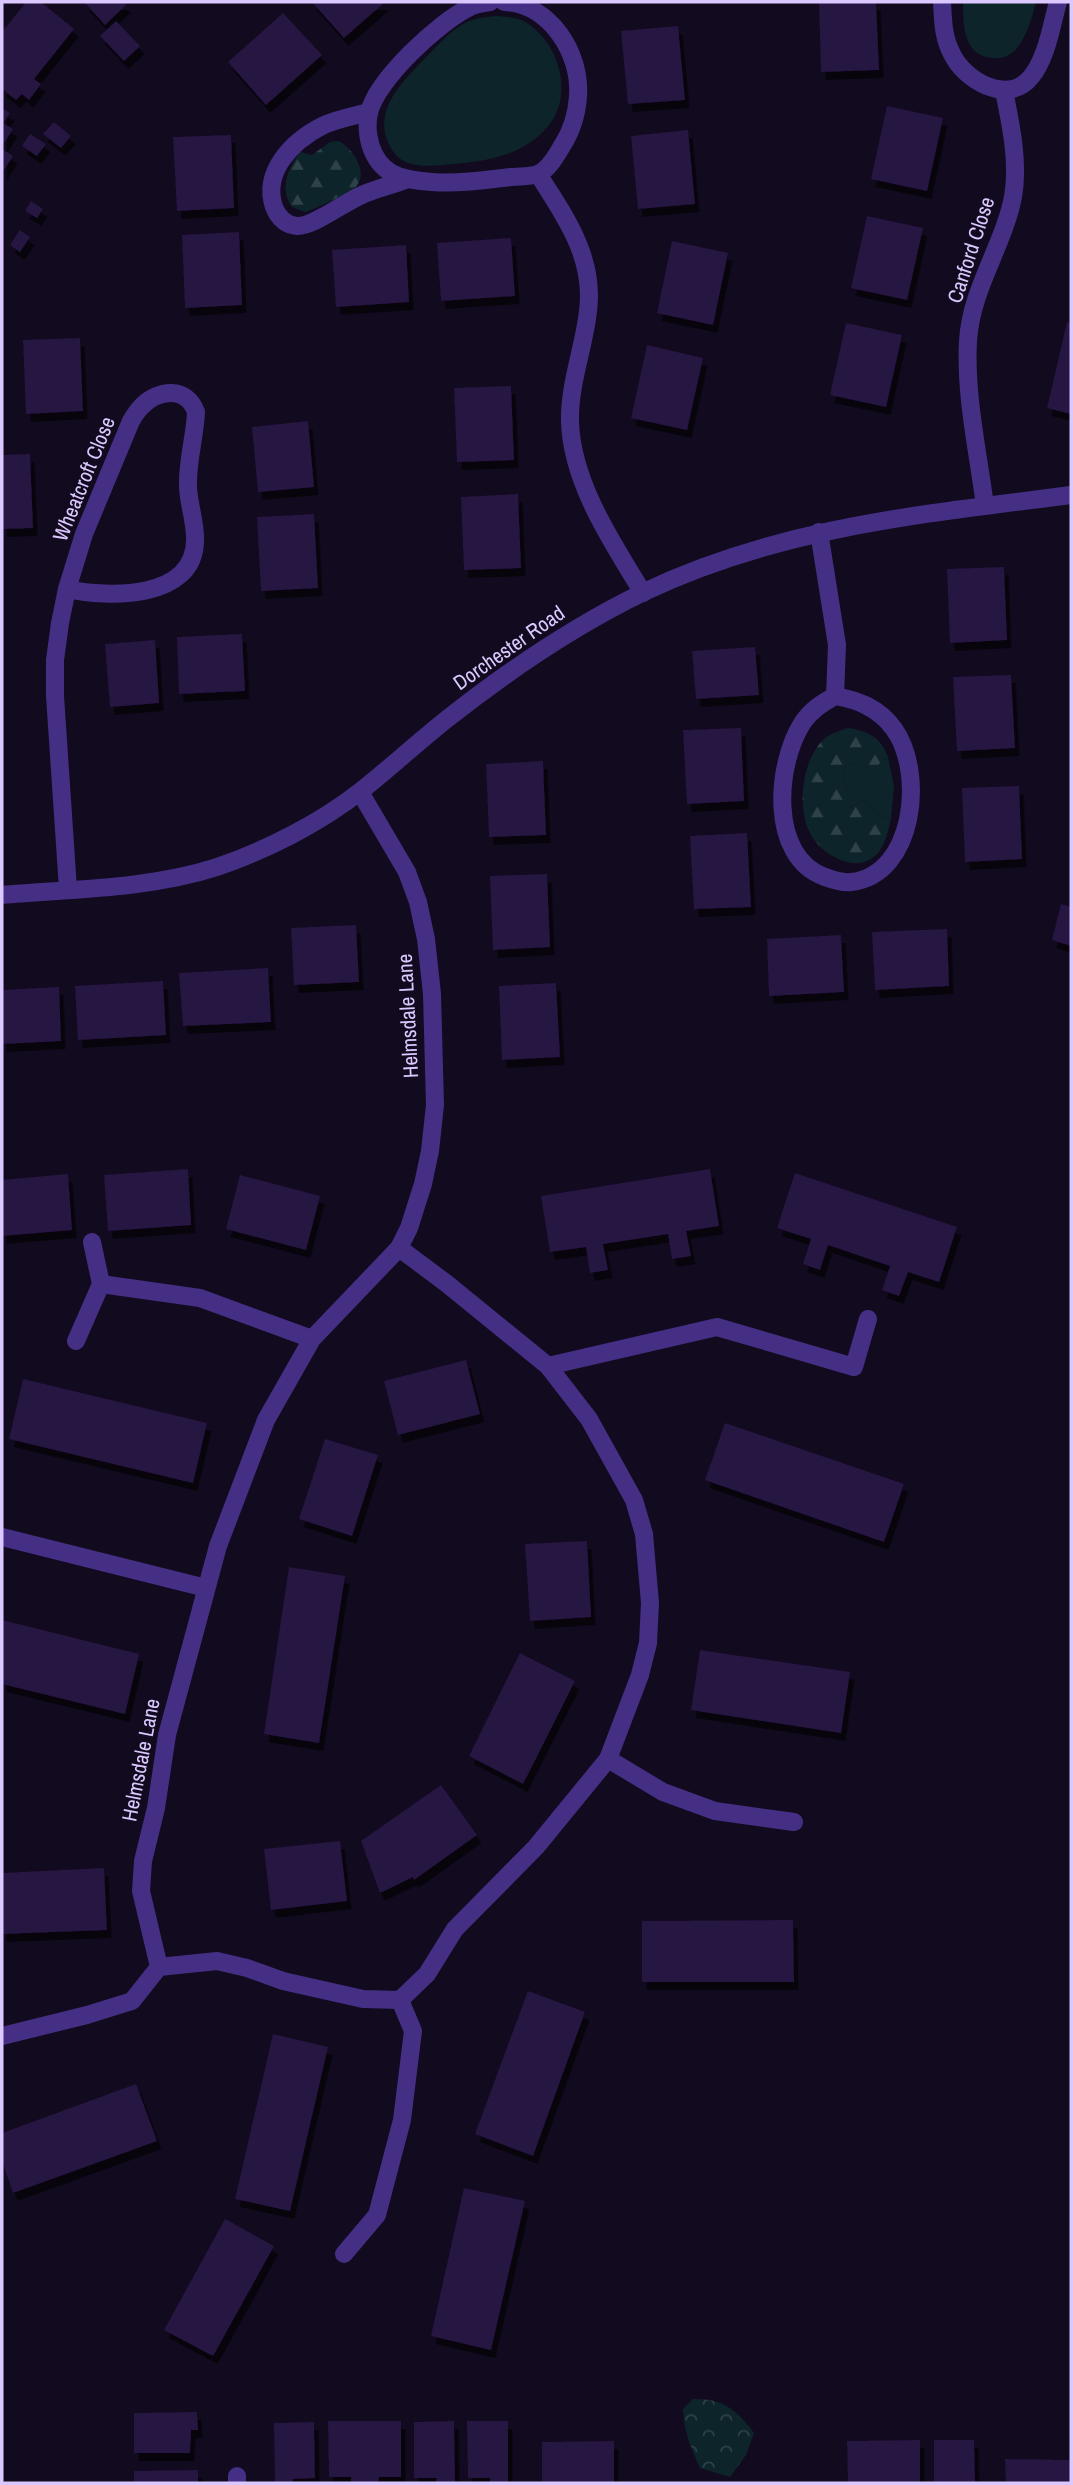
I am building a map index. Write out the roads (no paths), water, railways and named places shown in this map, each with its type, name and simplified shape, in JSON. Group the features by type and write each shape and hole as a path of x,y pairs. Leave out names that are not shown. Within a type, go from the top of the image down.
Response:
{"street":[{"path":"490,2 471,6 430,34 378,92 369,111 370,146 377,160 389,173 405,180 458,184 538,173 554,160 570,129 578,96 577,74 570,52 544,16 531,7 505,2"},
{"path":"942,2 945,37 952,56 965,72 983,85 1004,91 1020,87 1030,78 1048,39 1058,2"},
{"name":"Canford Close","path":"985,506 968,381 968,340 973,310 983,278 1006,223 1013,196 1012,131 1004,91"},
{"path":"369,111 324,125 299,141 282,159 273,175 273,204 278,217 289,225 300,226 315,222 336,207 363,194 405,180"},
{"path":"538,173 571,226 583,255 589,282 588,311 572,388 570,422 574,453 584,483 604,526 643,593"},
{"name":"Wheatcroft Close","path":"67,589 113,595 163,586 186,571 195,541 187,483 196,412 192,402 183,394 155,397 142,406 131,421 84,534 67,589 55,660 55,696 68,889"},
{"name":"Dorchester Road","path":"2,894 130,884 216,867 283,838 360,792 447,719 511,671 581,625 696,568 819,531 898,517 1071,495"},
{"path":"819,531 837,645 835,696"},
{"path":"835,696 867,705 893,728 905,754 910,789 908,816 894,857 868,879 848,883 833,881 816,874 802,863 792,848 783,823 782,796 792,741 803,721 817,706 835,696"},
{"name":"Helmsdale Lane","path":"159,1967 141,1891 143,1861 156,1808 167,1735 218,1546 266,1420 312,1339 399,1248 409,1228 430,1151 435,1105 432,994 426,939 418,902 407,872 360,792"},
{"path":"76,1341 101,1284 92,1242"},
{"path":"2,2036 132,2001 159,1967 217,1961 283,1981 363,1999 400,2000 427,1974 455,1929 536,1847 608,1759 640,1675 648,1643 650,1603 644,1534 634,1500 589,1419 548,1366 399,1248"},
{"path":"101,1284 200,1298 312,1339"},
{"path":"548,1366 717,1327 854,1367 868,1319"},
{"path":"2,1537 205,1588"},
{"path":"608,1759 663,1792 715,1811 794,1822"},
{"path":"344,2254 377,2215 402,2120 413,2031 400,2000"}]}
